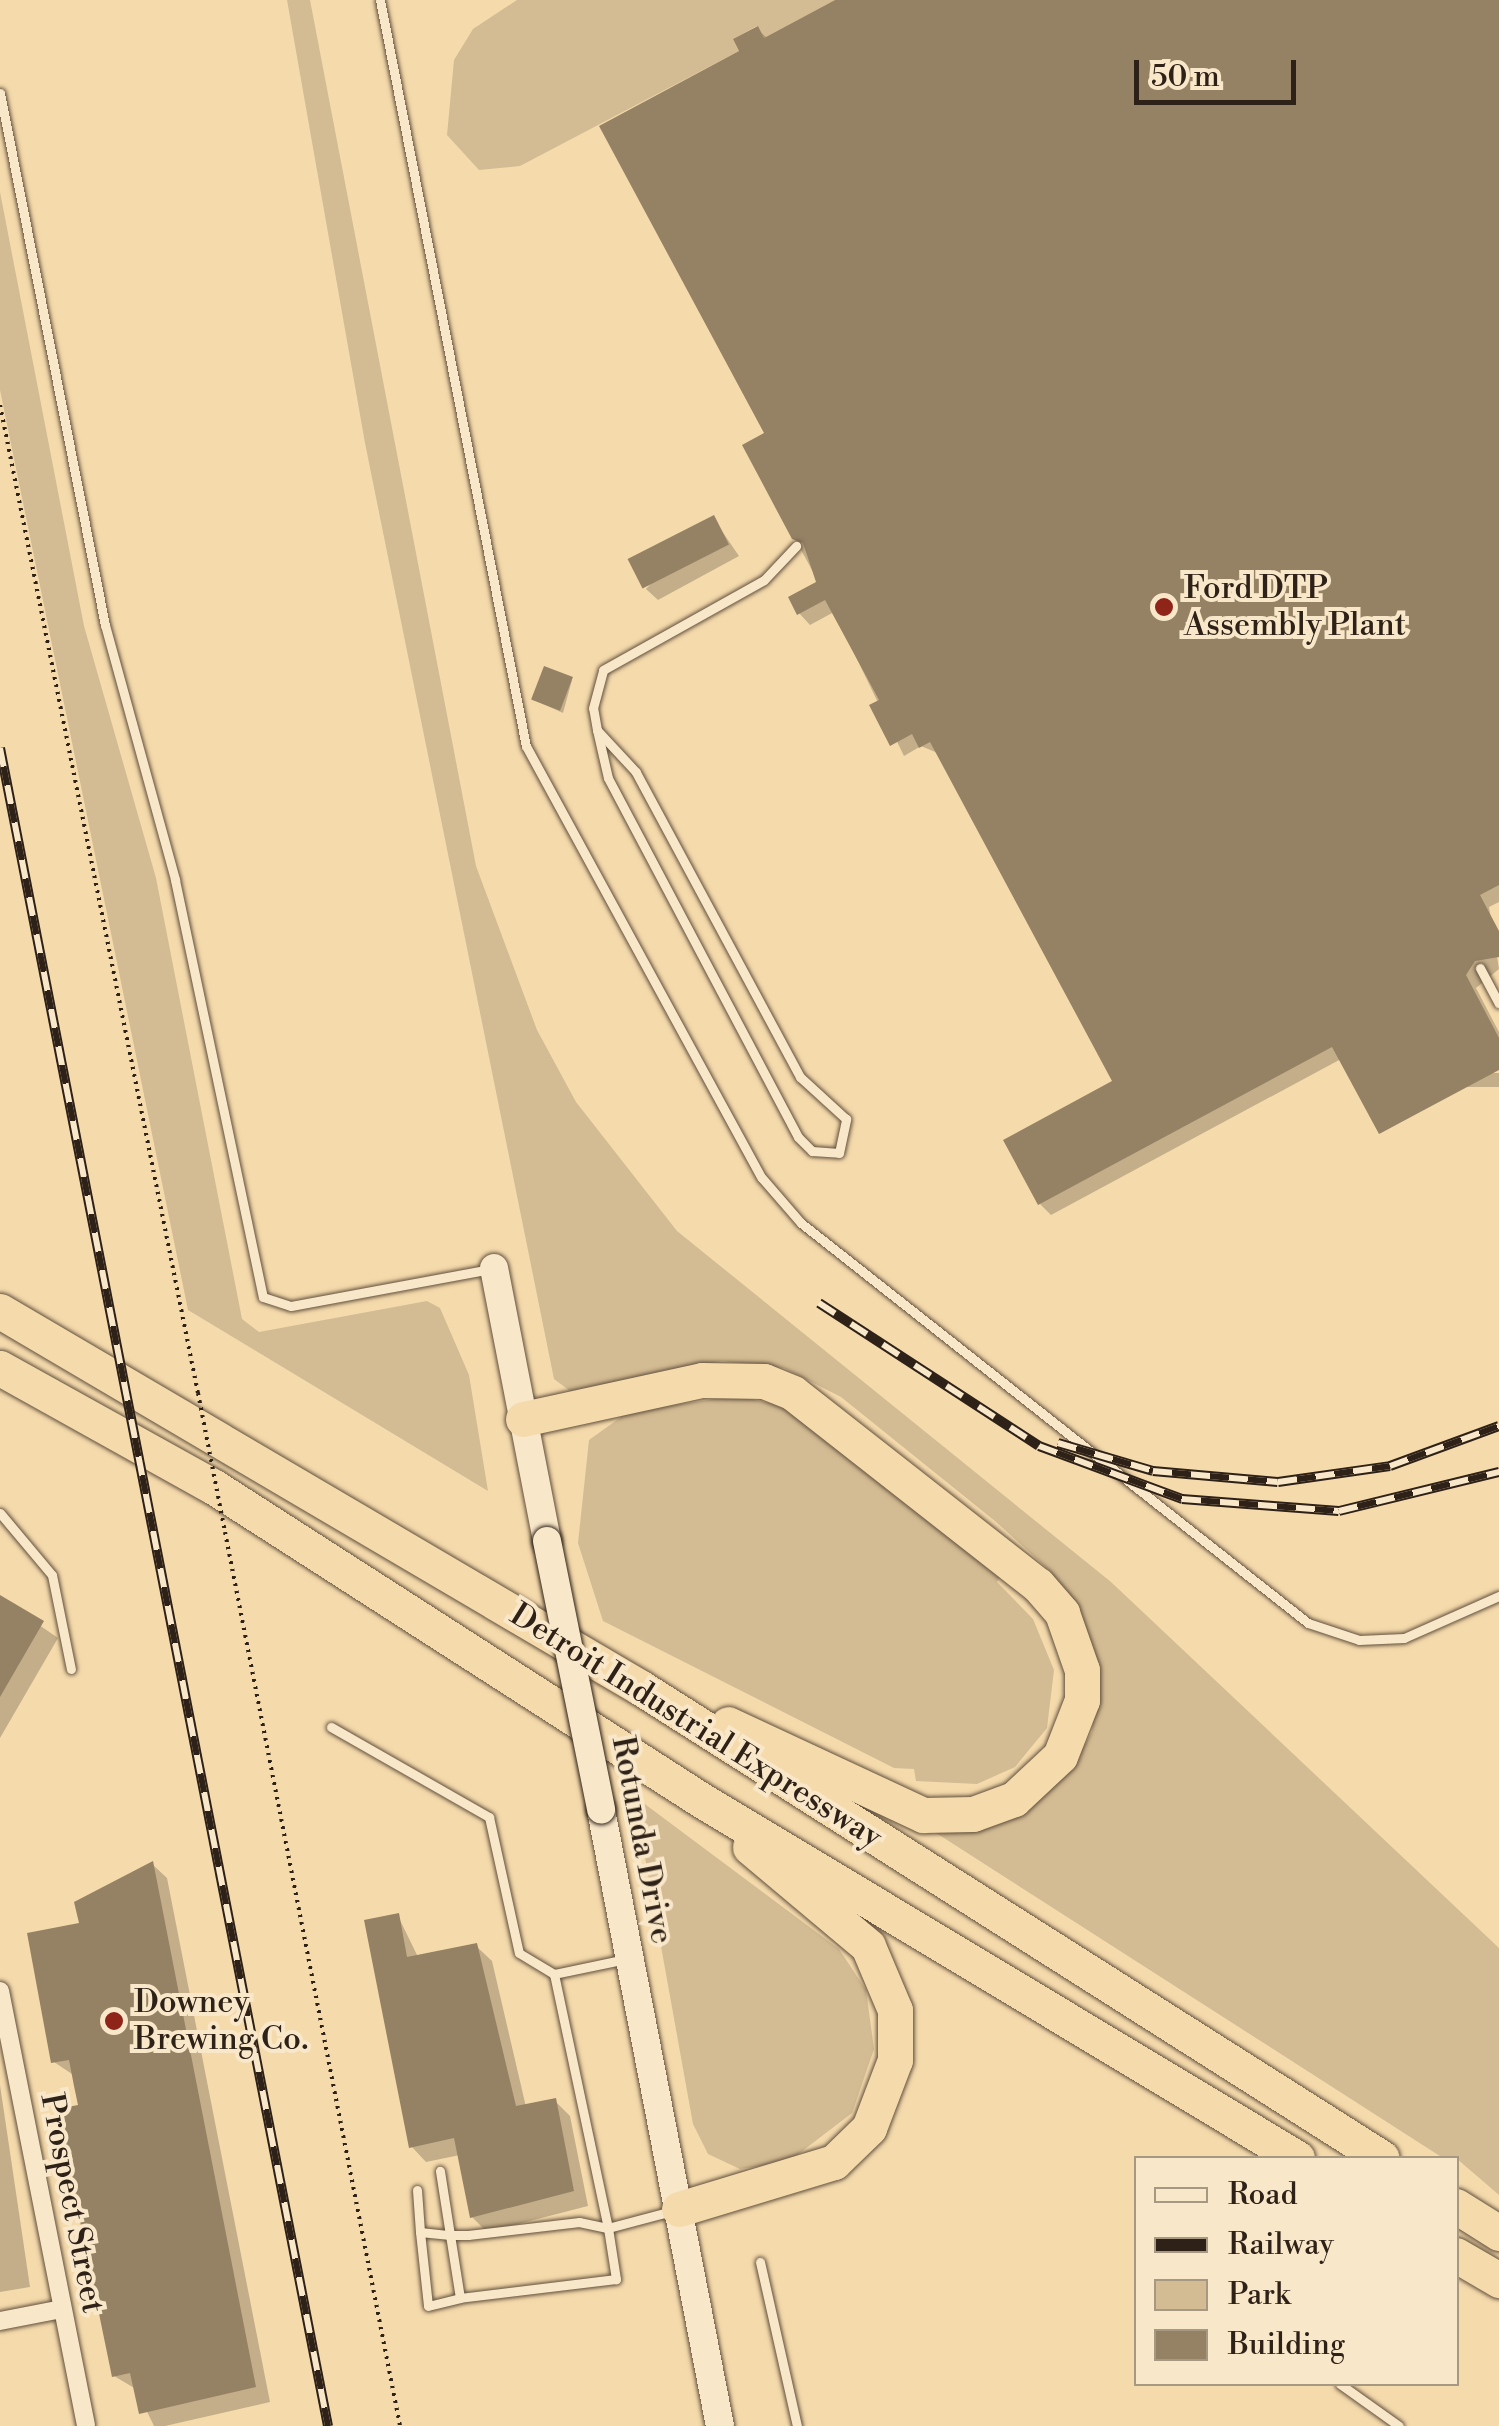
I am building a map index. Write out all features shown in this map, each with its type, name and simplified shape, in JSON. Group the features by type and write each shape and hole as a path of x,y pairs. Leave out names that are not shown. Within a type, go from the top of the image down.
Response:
{"highway":[{"name":"Detroit Industrial Expressway","path":"0,1311 641,1688 1379,2156"},
{"name":"Detroit Industrial Expressway","path":"0,1368 214,1487 698,1798 1294,2156"},
{"path":"524,1419 702,1380 764,1381 793,1393 1038,1586 1062,1613 1082,1670 1074,1730 1040,1780 991,1809 948,1817 922,1815 641,1688"},
{"path":"680,2209 834,2162 881,2106 897,2031 868,1946 698,1798"},
{"path":"1459,2208 1499,2233"},
{"path":"1459,2257 1499,2280"}],"main road":[{"name":"Rotunda Drive","path":"494,1268 720,2426"}],"street":[{"name":"Prospect Street","path":"0,1991 86,2426"},
{"path":"0,2322 62,2309"}],"lane":[{"path":"380,0 526,746 762,1178 801,1223 1308,1623 1359,1640 1404,1638 1499,1596"},
{"path":"0,93 105,625 175,880 263,1297 290,1306 494,1268"},
{"path":"598,730 636,772 800,1077 846,1119 840,1153 812,1151 798,1137 608,778 598,730 603,670 764,580 796,546"},
{"path":"1480,968 1499,1003"},
{"path":"0,1513 52,1575 71,1669"},
{"path":"331,1727 488,1817 519,1954 554,1974 630,1958"},
{"path":"418,2190 428,2306 460,2298 616,2279 554,1974"},
{"path":"440,2171 460,2298"},
{"path":"420,2232 450,2236 579,2222 608,2228 680,2209"},
{"path":"760,2262 798,2426"},
{"path":"1343,2386 1398,2426"}],"path":[{"path":"0,404 400,2426"}],"green space":[{"path":"287,0 310,0 476,866 537,1030 576,1102 677,1231 1111,1582 1499,1948 1499,2195 1459,2161 1459,2156 1440,2156 930,1829 1021,1814 1068,1774 1092,1732 1098,1677 1084,1624 1048,1569 995,1521 841,1397 784,1368 722,1361 570,1391 554,1379 365,443"},
{"path":"517,0 835,0 764,38 757,26 733,39 739,51 520,166 479,170 447,135 454,60 473,29"},
{"path":"0,192 84,626 156,878 242,1319 259,1332 427,1301 440,1308 469,1375 488,1491 188,1310 0,390"},
{"path":"735,1396 788,1407 1002,1574 997,1582 1033,1619 1054,1670 1047,1728 1015,1767 977,1784 916,1781 914,1769 894,1768 603,1621 578,1543 589,1440 628,1412"},
{"path":"634,1796 839,1949 866,1990 874,2049 852,2113 788,2162 740,2169 708,2154 693,2124"}],"building":[{"name":"Ford DTP Assembly Plant","path":"835,0 1499,0 1499,885 1480,895 1499,931 1499,957 1475,961 1466,975 1499,1038 1499,1070 1379,1134 1332,1047 1038,1205 1003,1140 1112,1081 930,742 919,748 912,734 890,746 869,705 879,700 825,600 797,615 788,597 816,582 803,543 792,539 742,445 764,433 599,126 739,51 733,39 758,26 764,38"},
{"path":"714,515 729,544 643,588 628,559"},
{"path":"544,666 573,677 560,711 531,700"},
{"path":"0,1595 44,1621 0,1697"},
{"path":"153,1861 256,2387 139,2414 130,2373 112,2377 57,2109 78,2105 69,2060 51,2063 27,1933 79,1923 74,1902"},
{"path":"399,1913 407,1957 477,1943 516,2106 556,2098 574,2191 470,2218 454,2138 409,2148 364,1920"}],"railway":[{"path":"0,748 328,2426"},
{"path":"819,1303 1039,1446 1182,1499 1339,1511 1499,1472"},
{"path":"1058,1443 1153,1471 1278,1482 1390,1466 1499,1426"}],"place":[{"name":"Ford DTP Assembly Plant","path":"1164,607"},
{"name":"Downey Brewing Co.","path":"114,2021"}]}
